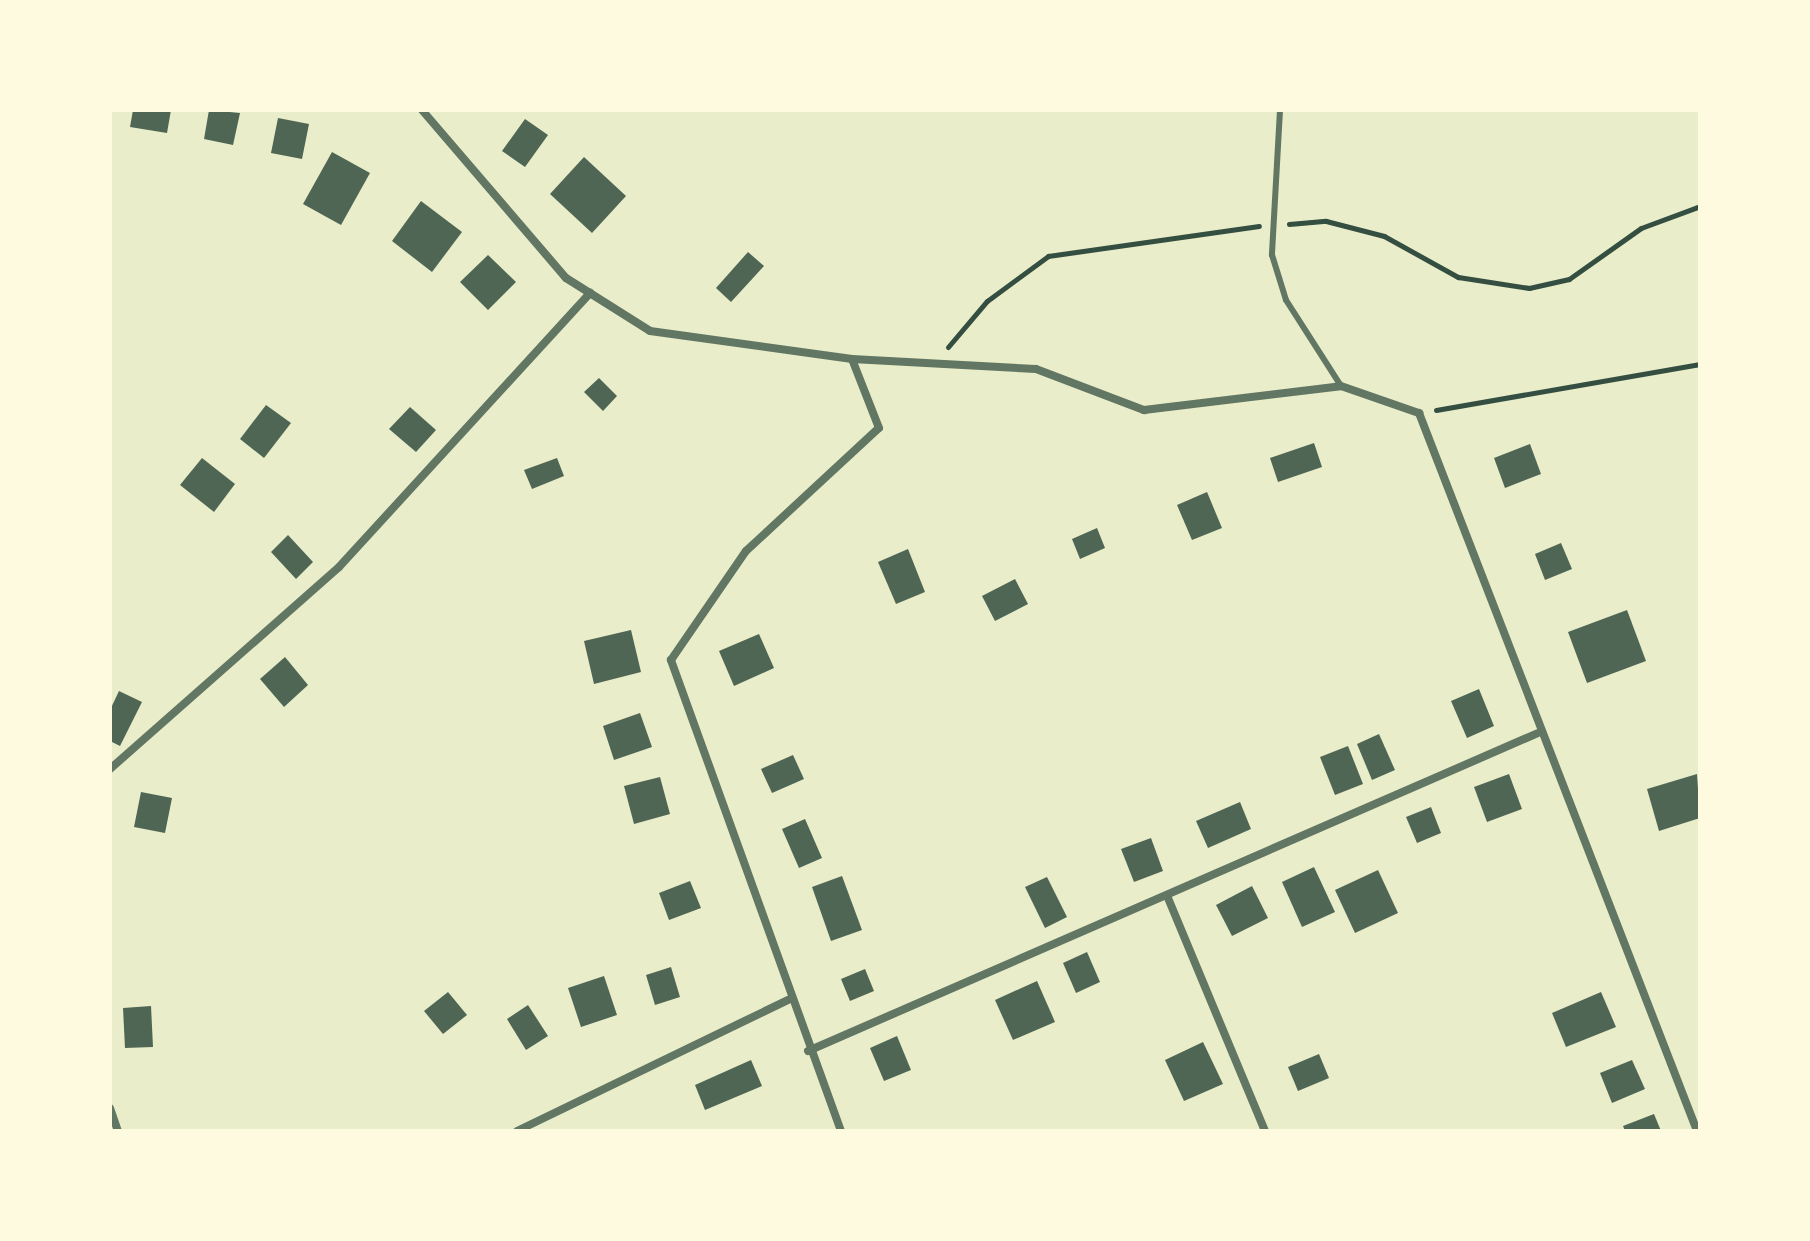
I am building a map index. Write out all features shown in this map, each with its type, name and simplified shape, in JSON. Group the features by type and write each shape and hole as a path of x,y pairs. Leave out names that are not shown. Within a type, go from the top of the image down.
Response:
{"street":[{"path":"422,110 566,278 650,331 852,359 1036,369 1144,410 1341,386 1419,413 1538,733 1697,1131"},
{"path":"110,769 339,567 590,293"},
{"path":"841,1131 808,1051 671,660 746,551 879,428 852,359"},
{"path":"808,1051 1168,898 1538,733"},
{"path":"1168,898 1265,1131"},
{"path":"517,1131 790,999"},
{"path":"110,1108 118,1131"}],"lane":[{"path":"1280,110 1272,255 1286,300 1341,386"}],"path":[{"path":"934,363 987,301 1048,256 1272,225 1326,221 1384,236 1458,277 1529,288 1569,279 1641,228 1700,206"},
{"path":"1419,413 1700,364"}],"building":[{"path":"133,110 171,110 167,133 130,127"},
{"path":"209,110 240,113 233,145 204,139"},
{"path":"278,118 309,124 302,159 271,153"},
{"path":"525,119 548,135 525,167 502,151"},
{"path":"332,152 370,173 341,225 303,204"},
{"path":"584,157 626,196 592,233 550,194"},
{"path":"421,201 462,232 432,272 392,241"},
{"path":"748,252 764,266 731,302 716,288"},
{"path":"488,255 516,282 488,310 460,282"},
{"path":"599,378 617,396 603,411 584,392"},
{"path":"266,405 291,423 264,458 240,439"},
{"path":"410,407 436,430 416,452 389,429"},
{"path":"1314,443 1322,467 1278,482 1270,458"},
{"path":"1530,444 1541,474 1505,488 1494,458"},
{"path":"202,458 235,484 214,512 180,485"},
{"path":"557,458 564,476 532,489 524,470"},
{"path":"1207,492 1222,528 1192,540 1177,505"},
{"path":"1097,528 1105,548 1080,559 1072,539"},
{"path":"288,535 313,562 296,579 271,552"},
{"path":"1561,543 1572,569 1545,580 1535,554"},
{"path":"908,549 925,592 896,604 878,562"},
{"path":"1015,579 1028,604 995,621 982,596"},
{"path":"1627,610 1646,661 1587,683 1568,632"},
{"path":"631,630 641,672 594,684 584,641"},
{"path":"759,634 774,668 734,686 719,651"},
{"path":"285,657 308,685 284,707 260,679"},
{"path":"1479,689 1494,726 1467,738 1451,701"},
{"path":"119,691 142,702 120,746 110,741 110,710"},
{"path":"640,713 652,747 614,760 603,726"},
{"path":"1379,734 1395,770 1372,780 1357,744"},
{"path":"1348,746 1363,784 1335,795 1320,757"},
{"path":"793,755 804,779 772,793 761,769"},
{"path":"1509,774 1522,809 1487,822 1474,787"},
{"path":"1697,774 1700,818 1659,831 1647,789"},
{"path":"660,777 670,814 634,824 624,786"},
{"path":"141,792 172,798 165,833 134,827"},
{"path":"1240,802 1251,829 1208,848 1196,821"},
{"path":"1431,807 1441,833 1417,843 1406,817"},
{"path":"805,819 822,858 799,868 782,829"},
{"path":"1151,838 1163,871 1134,882 1121,849"},
{"path":"1314,867 1335,912 1302,927 1282,882"},
{"path":"1378,870 1398,913 1355,933 1335,890"},
{"path":"842,876 862,930 831,941 812,887"},
{"path":"1047,877 1067,917 1045,928 1025,887"},
{"path":"690,881 701,908 669,920 659,893"},
{"path":"1252,886 1268,918 1232,936 1216,905"},
{"path":"1087,952 1100,982 1076,993 1063,963"},
{"path":"671,967 680,997 655,1005 646,975"},
{"path":"865,969 874,991 850,1001 841,979"},
{"path":"604,976 617,1015 581,1027 568,988"},
{"path":"1037,981 1055,1022 1013,1040 995,1000"},
{"path":"448,992 467,1015 443,1034 424,1011"},
{"path":"1601,992 1616,1027 1566,1047 1552,1013"},
{"path":"528,1005 548,1036 526,1050 507,1019"},
{"path":"151,1006 153,1047 125,1048 123,1008"},
{"path":"897,1036 911,1070 884,1081 870,1048"},
{"path":"1203,1042 1223,1084 1184,1101 1165,1060"},
{"path":"1319,1054 1329,1078 1298,1091 1288,1067"},
{"path":"751,1060 762,1086 705,1110 695,1085"},
{"path":"1632,1060 1645,1089 1612,1103 1600,1073"},
{"path":"1654,1114 1661,1131 1625,1131 1623,1126"}]}
